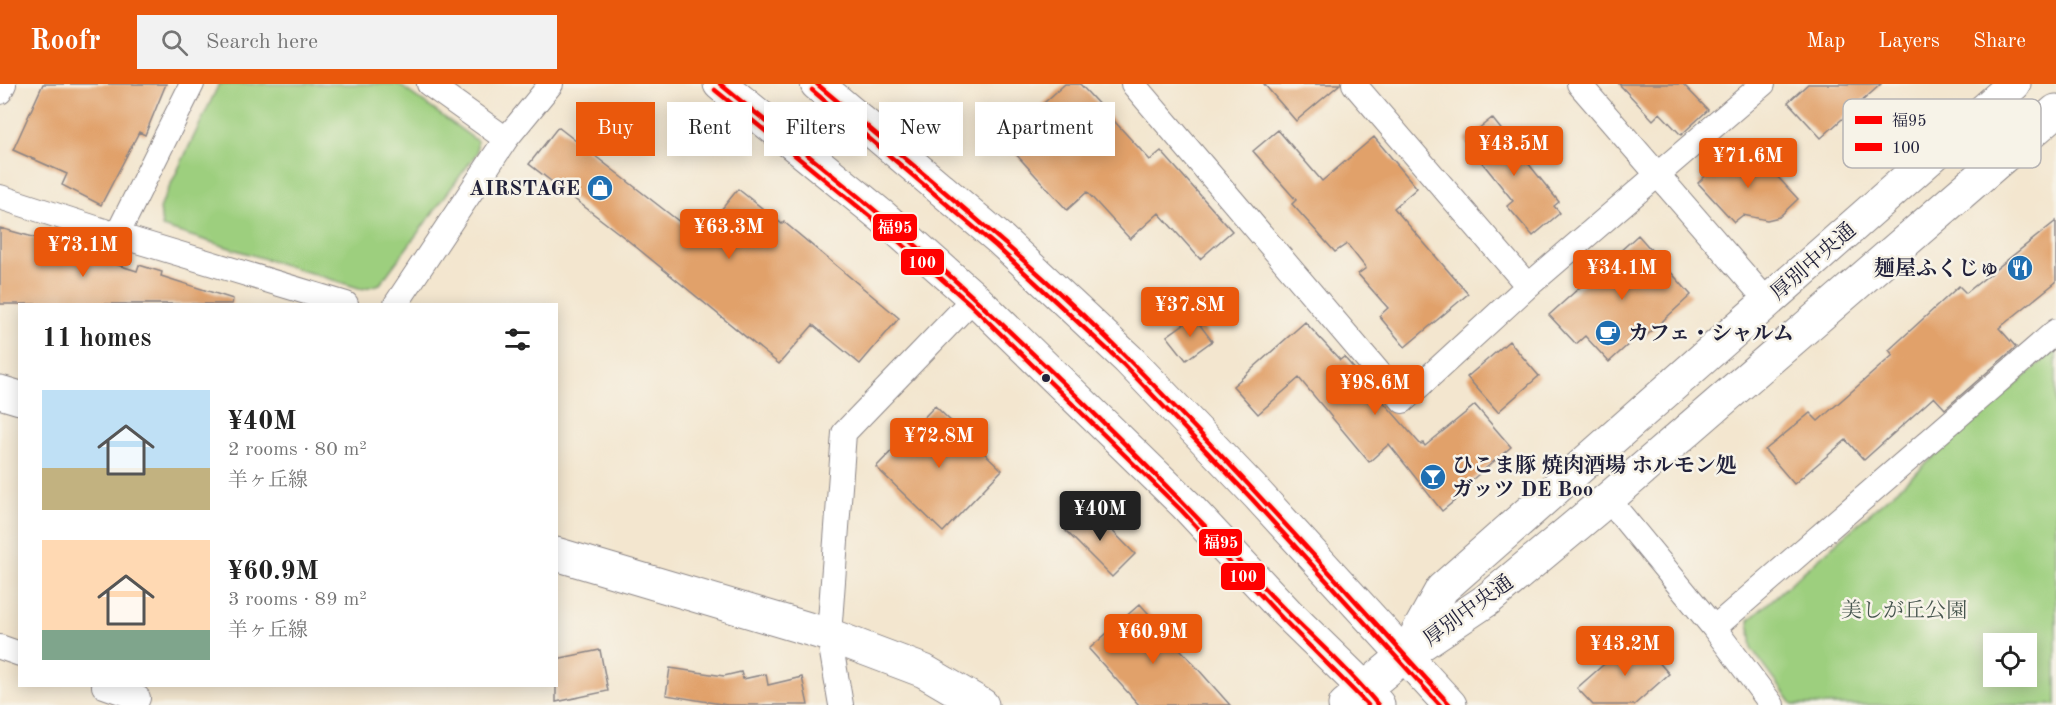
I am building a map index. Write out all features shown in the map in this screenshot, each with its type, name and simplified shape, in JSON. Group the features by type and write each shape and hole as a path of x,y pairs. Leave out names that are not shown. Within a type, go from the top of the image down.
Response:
{"street":[{"path":"0,92 4,84"},
{"path":"117,235 192,84"},
{"path":"429,84 506,139"},
{"path":"397,303 506,139 551,84"},
{"path":"818,84 1000,240 1128,359 1249,485 1450,705"},
{"path":"1133,84 1403,400 1528,286 1764,84"},
{"path":"1354,84 1528,286"},
{"path":"1579,84 1767,301"},
{"name":"厚別中央通","path":"1997,99 2014,84"},
{"path":"738,89 974,298 1185,505 1287,613 1363,700 1405,655"},
{"name":"厚別中央通","path":"2041,124 2056,111"},
{"name":"厚別中央通","path":"1405,655 1442,589 1918,168"},
{"name":"厚別中央通","path":"1405,655 1487,600 1608,499 1990,168"},
{"path":"0,197 343,303"},
{"path":"841,705 829,635 844,433 974,298"},
{"path":"1714,628 2056,331"},
{"path":"0,392 18,397"},
{"path":"1608,499 1714,628 1772,705"},
{"path":"558,555 829,635 924,671 982,705"},
{"path":"0,647 18,653"},
{"path":"107,687 138,698 135,705"}],"green space":[{"path":"219,84 398,84 477,141 477,153 380,284 362,289 162,227 160,207"},
{"name":"美しが丘公園","path":"2056,349 2056,705 1793,705 1752,649 1749,620"}],"building":[{"path":"43,84 166,84 145,135 139,132 101,205 62,185 67,174 13,150"},
{"path":"1065,84 1080,84 1097,102 1045,102"},
{"path":"1264,84 1340,84 1296,121"},
{"path":"1619,84 1683,84 1708,110 1681,135 1660,113 1653,120"},
{"path":"1808,84 1881,84 1864,99 1843,99 1843,118 1821,138 1788,102"},
{"path":"1492,118 1559,202 1554,206 1560,213 1533,236 1507,206 1513,201 1464,140"},
{"path":"1115,122 1150,160 1161,151 1232,231 1200,259 1159,213 1130,239 1087,192 1067,210 1018,156 1115,156"},
{"path":"558,127 576,141 576,156 595,156 699,237 738,189 782,224 784,222 899,318 860,364 813,325 779,364 625,238 529,164"},
{"path":"1278,130 1322,181 1374,137 1417,188 1394,208 1468,294 1405,347 1379,316 1388,308 1358,274 1366,268 1347,244 1335,252 1292,204 1296,200 1253,151"},
{"path":"1753,150 1798,199 1779,217 1767,220 1743,215 1734,222 1698,183 1724,158 1733,168"},
{"path":"2056,221 2056,282 1999,328 2016,347 1945,409 1934,397 1864,460 1846,440 1794,484 1765,450 1810,413 1818,421 1893,355 1889,350 1959,286 1966,293"},
{"path":"0,228 44,240 45,236 87,249 86,255 137,271 139,265 162,272 161,276 233,299 232,303 0,304"},
{"path":"1638,235 1691,295 1644,338 1640,334 1609,362 1585,336 1576,344 1549,315"},
{"path":"1194,317 1212,341 1186,360 1167,336"},
{"path":"1305,322 1340,360 1344,357 1421,445 1423,443 1425,446 1475,405 1511,447 1460,490 1463,494 1442,511 1389,444 1369,462 1299,378 1258,414 1233,386"},
{"path":"1509,341 1539,376 1498,412 1467,377"},
{"path":"935,406 1002,470 943,532 876,467"},
{"path":"1089,507 1135,554 1112,577 1066,531"},
{"path":"1140,604 1230,705 1139,705 1089,649"},
{"path":"1636,636 1669,674 1634,705 1593,705 1577,688"},
{"path":"600,650 608,691 556,702 558,659"},
{"path":"670,668 724,676 741,672 743,679 766,674 768,685 802,677 808,705 727,705 666,695"}],"transit line":[{"name":"福95","path":"720,84 881,215 1011,333 1085,404 1378,705"},
{"name":"福95","path":"817,84 976,219 1092,323 1251,488 1450,705"},
{"name":"100","path":"715,90 878,223 969,303 1181,510 1282,618 1368,705"},
{"name":"100","path":"812,90 996,246 1123,364 1252,499 1440,705"}],"place":[{"name":"AIRSTAGE","path":"600,188"},
{"name":"麺屋ふくじゅ","path":"2020,268"},
{"name":"カフェ・シャルム","path":"1608,333"},
{"name":"ひこま豚 焼肉酒場 ホルモン処 ガッツ DE Boo","path":"1433,477"}]}
